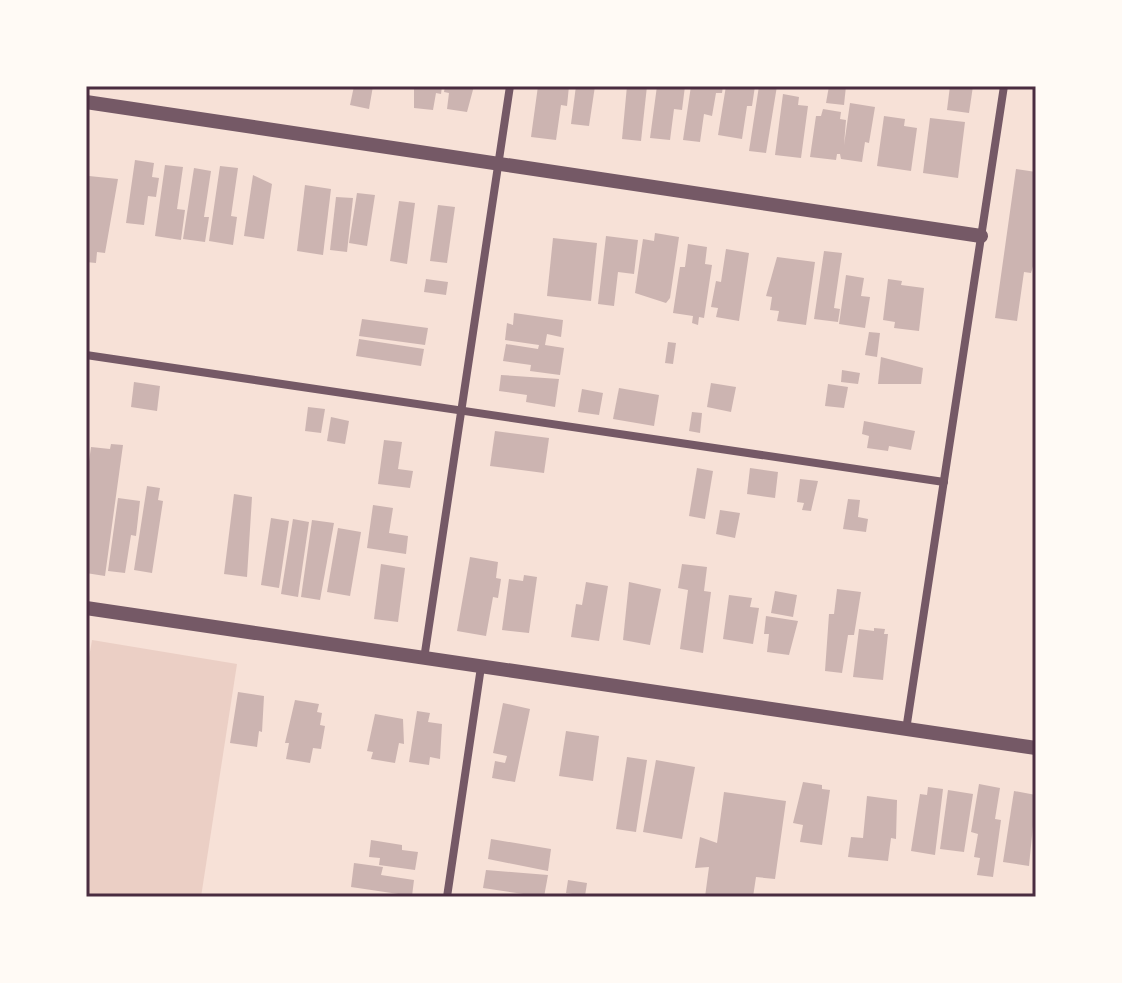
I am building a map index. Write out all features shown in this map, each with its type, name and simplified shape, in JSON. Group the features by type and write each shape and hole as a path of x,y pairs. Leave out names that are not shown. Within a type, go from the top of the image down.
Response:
{"street":[{"path":"424,659 510,86"},
{"path":"906,730 1004,86"},
{"path":"86,102 981,236"},
{"path":"86,355 944,482"},
{"path":"86,608 1036,748"},
{"path":"447,897 481,667"}],"shaded area":[{"path":"92,640 237,664 201,897 86,897 86,675"}],"building":[{"path":"354,86 373,86 369,109 350,105"},
{"path":"414,86 442,86 441,94 436,93 433,110 414,108"},
{"path":"445,86 474,86 467,112 447,109 449,93 444,92"},
{"path":"538,86 569,86 567,106 561,105 556,140 531,137"},
{"path":"576,86 595,86 589,126 571,124"},
{"path":"627,86 647,86 641,141 622,139"},
{"path":"657,86 685,86 682,110 674,109 670,140 650,138"},
{"path":"691,86 723,86 722,93 716,93 712,116 704,114 700,142 683,140"},
{"path":"726,86 755,86 752,106 747,106 742,139 718,135"},
{"path":"759,86 777,86 766,153 749,151"},
{"path":"829,86 846,86 844,105 826,103"},
{"path":"950,86 973,86 969,113 947,110"},
{"path":"783,94 799,97 798,105 808,106 801,158 775,155"},
{"path":"850,103 875,107 869,143 865,142 862,162 841,159 840,154 837,154 836,160 810,157 816,116 821,116 823,109 841,112 840,119 846,120 844,145"},
{"path":"884,116 905,119 904,126 917,128 911,171 877,166"},
{"path":"930,118 965,122 958,178 923,173"},
{"path":"135,160 154,163 152,177 159,178 156,197 148,196 144,225 126,223"},
{"path":"165,165 183,167 177,209 185,210 181,240 155,236"},
{"path":"220,166 238,168 231,216 237,217 233,245 209,241"},
{"path":"194,168 211,171 204,217 209,217 205,242 183,239"},
{"path":"1016,169 1036,172 1036,256 1031,273 1024,272 1017,321 995,318"},
{"path":"253,175 272,184 264,239 244,236"},
{"path":"89,176 118,179 105,253 97,252 96,263 86,262"},
{"path":"305,185 331,189 323,255 297,251"},
{"path":"357,193 375,195 367,246 349,243"},
{"path":"336,197 353,198 347,252 330,250"},
{"path":"399,201 415,203 407,264 390,261"},
{"path":"438,205 455,207 447,263 430,261"},
{"path":"655,233 679,237 670,298 666,303 635,293 643,239 654,241"},
{"path":"606,236 638,240 634,274 618,272 614,306 598,304"},
{"path":"553,238 597,243 591,301 547,296"},
{"path":"688,244 707,247 705,264 712,265 704,318 699,317 698,325 692,323 693,316 673,313 680,267 685,267"},
{"path":"726,249 749,253 739,321 716,317 718,308 711,307 716,281 721,282"},
{"path":"824,251 842,253 834,308 840,309 838,322 814,319"},
{"path":"777,257 815,262 806,325 777,321 779,311 770,310 772,297 766,296"},
{"path":"846,275 864,278 861,296 870,297 865,328 839,324"},
{"path":"426,279 448,282 446,295 424,292"},
{"path":"888,279 902,281 901,285 924,288 919,331 894,328 895,322 883,320"},
{"path":"514,313 563,320 561,337 547,334 545,345 564,348 560,375 530,371 531,365 503,361 506,344 538,349 539,345 505,340 507,323 513,325"},
{"path":"362,319 428,328 425,345 359,336"},
{"path":"869,332 880,333 877,357 865,355"},
{"path":"359,339 424,349 421,366 356,356"},
{"path":"668,342 676,343 673,364 665,363"},
{"path":"881,357 923,368 921,384 878,384"},
{"path":"842,370 860,373 858,384 841,382"},
{"path":"501,375 559,379 555,407 526,402 527,395 499,391"},
{"path":"134,382 160,386 157,411 131,407"},
{"path":"711,383 736,387 731,412 707,407"},
{"path":"828,384 848,387 844,408 825,406"},
{"path":"619,388 659,395 654,426 613,419"},
{"path":"582,389 603,393 599,415 578,412"},
{"path":"308,407 325,409 321,433 305,431"},
{"path":"692,412 702,413 700,433 689,431"},
{"path":"331,417 349,421 345,444 327,441"},
{"path":"864,421 915,431 911,450 889,446 888,451 867,448 869,436 862,434"},
{"path":"495,431 549,438 544,473 490,466"},
{"path":"384,440 402,442 398,469 413,471 410,488 378,484"},
{"path":"111,444 123,445 105,576 86,573 86,483 91,447 110,449"},
{"path":"697,468 713,471 705,519 689,516"},
{"path":"750,468 778,472 775,498 747,494"},
{"path":"800,479 818,481 811,511 802,510 804,503 797,502"},
{"path":"147,486 160,488 158,500 163,501 152,573 134,570"},
{"path":"234,494 252,497 247,577 224,574"},
{"path":"118,498 140,501 136,536 131,535 125,573 108,571"},
{"path":"848,499 860,500 858,517 868,519 866,532 843,529"},
{"path":"373,505 393,508 389,533 408,536 406,554 367,548"},
{"path":"720,510 740,513 735,538 716,534"},
{"path":"271,518 289,521 279,588 261,585"},
{"path":"293,519 309,522 298,597 281,594"},
{"path":"312,520 334,523 320,600 301,597"},
{"path":"338,528 361,532 350,596 327,592"},
{"path":"470,557 498,562 496,578 501,579 498,598 493,597 486,636 457,631"},
{"path":"381,564 405,568 398,622 374,619"},
{"path":"682,564 707,567 704,591 711,592 703,653 680,649 688,590 678,588"},
{"path":"524,575 537,577 529,633 502,630 509,579 523,581"},
{"path":"586,582 608,586 599,641 571,637 576,604 582,605"},
{"path":"629,582 661,589 650,645 623,640"},
{"path":"837,589 861,592 854,635 848,635 842,673 825,671 829,614 834,614"},
{"path":"775,591 797,595 793,617 771,613"},
{"path":"729,595 752,598 750,607 759,608 753,644 723,639"},
{"path":"766,616 798,621 789,655 767,652 769,634 764,634"},
{"path":"874,628 885,629 884,634 888,634 883,680 853,677 859,629 874,631"},
{"path":"238,692 264,696 262,732 259,731 257,747 230,743"},
{"path":"295,700 319,704 317,712 322,713 320,725 325,726 321,749 313,748 310,763 286,759 289,743 285,743"},
{"path":"503,703 530,709 515,782 492,778 495,761 505,763 507,756 493,753"},
{"path":"417,711 430,713 428,722 442,724 440,759 430,757 429,765 409,762"},
{"path":"375,714 403,719 404,744 399,743 395,763 371,759 373,752 367,751"},
{"path":"566,731 599,736 593,781 559,776"},
{"path":"627,757 647,760 636,832 616,829"},
{"path":"656,760 695,767 682,839 643,832"},
{"path":"803,782 822,785 822,789 830,790 822,845 800,842 803,825 793,823"},
{"path":"979,784 1000,788 995,819 1001,820 993,877 977,875 980,858 974,857 978,834 971,832"},
{"path":"928,787 943,789 935,855 911,851 920,794 927,795"},
{"path":"948,790 973,794 964,852 940,849"},
{"path":"1014,791 1036,795 1029,866 1003,862"},
{"path":"724,792 786,801 775,879 756,877 753,897 705,897 709,867 695,868 700,837 717,843"},
{"path":"867,796 897,800 896,839 891,838 888,861 848,857 851,837 863,838"},
{"path":"491,839 551,849 548,871 488,859"},
{"path":"371,840 402,845 402,850 418,852 415,870 379,865 380,858 369,857"},
{"path":"354,863 383,867 381,875 414,880 412,896 351,887"},
{"path":"486,870 548,875 544,897 483,888"},
{"path":"568,880 587,883 585,896 566,893"}]}
